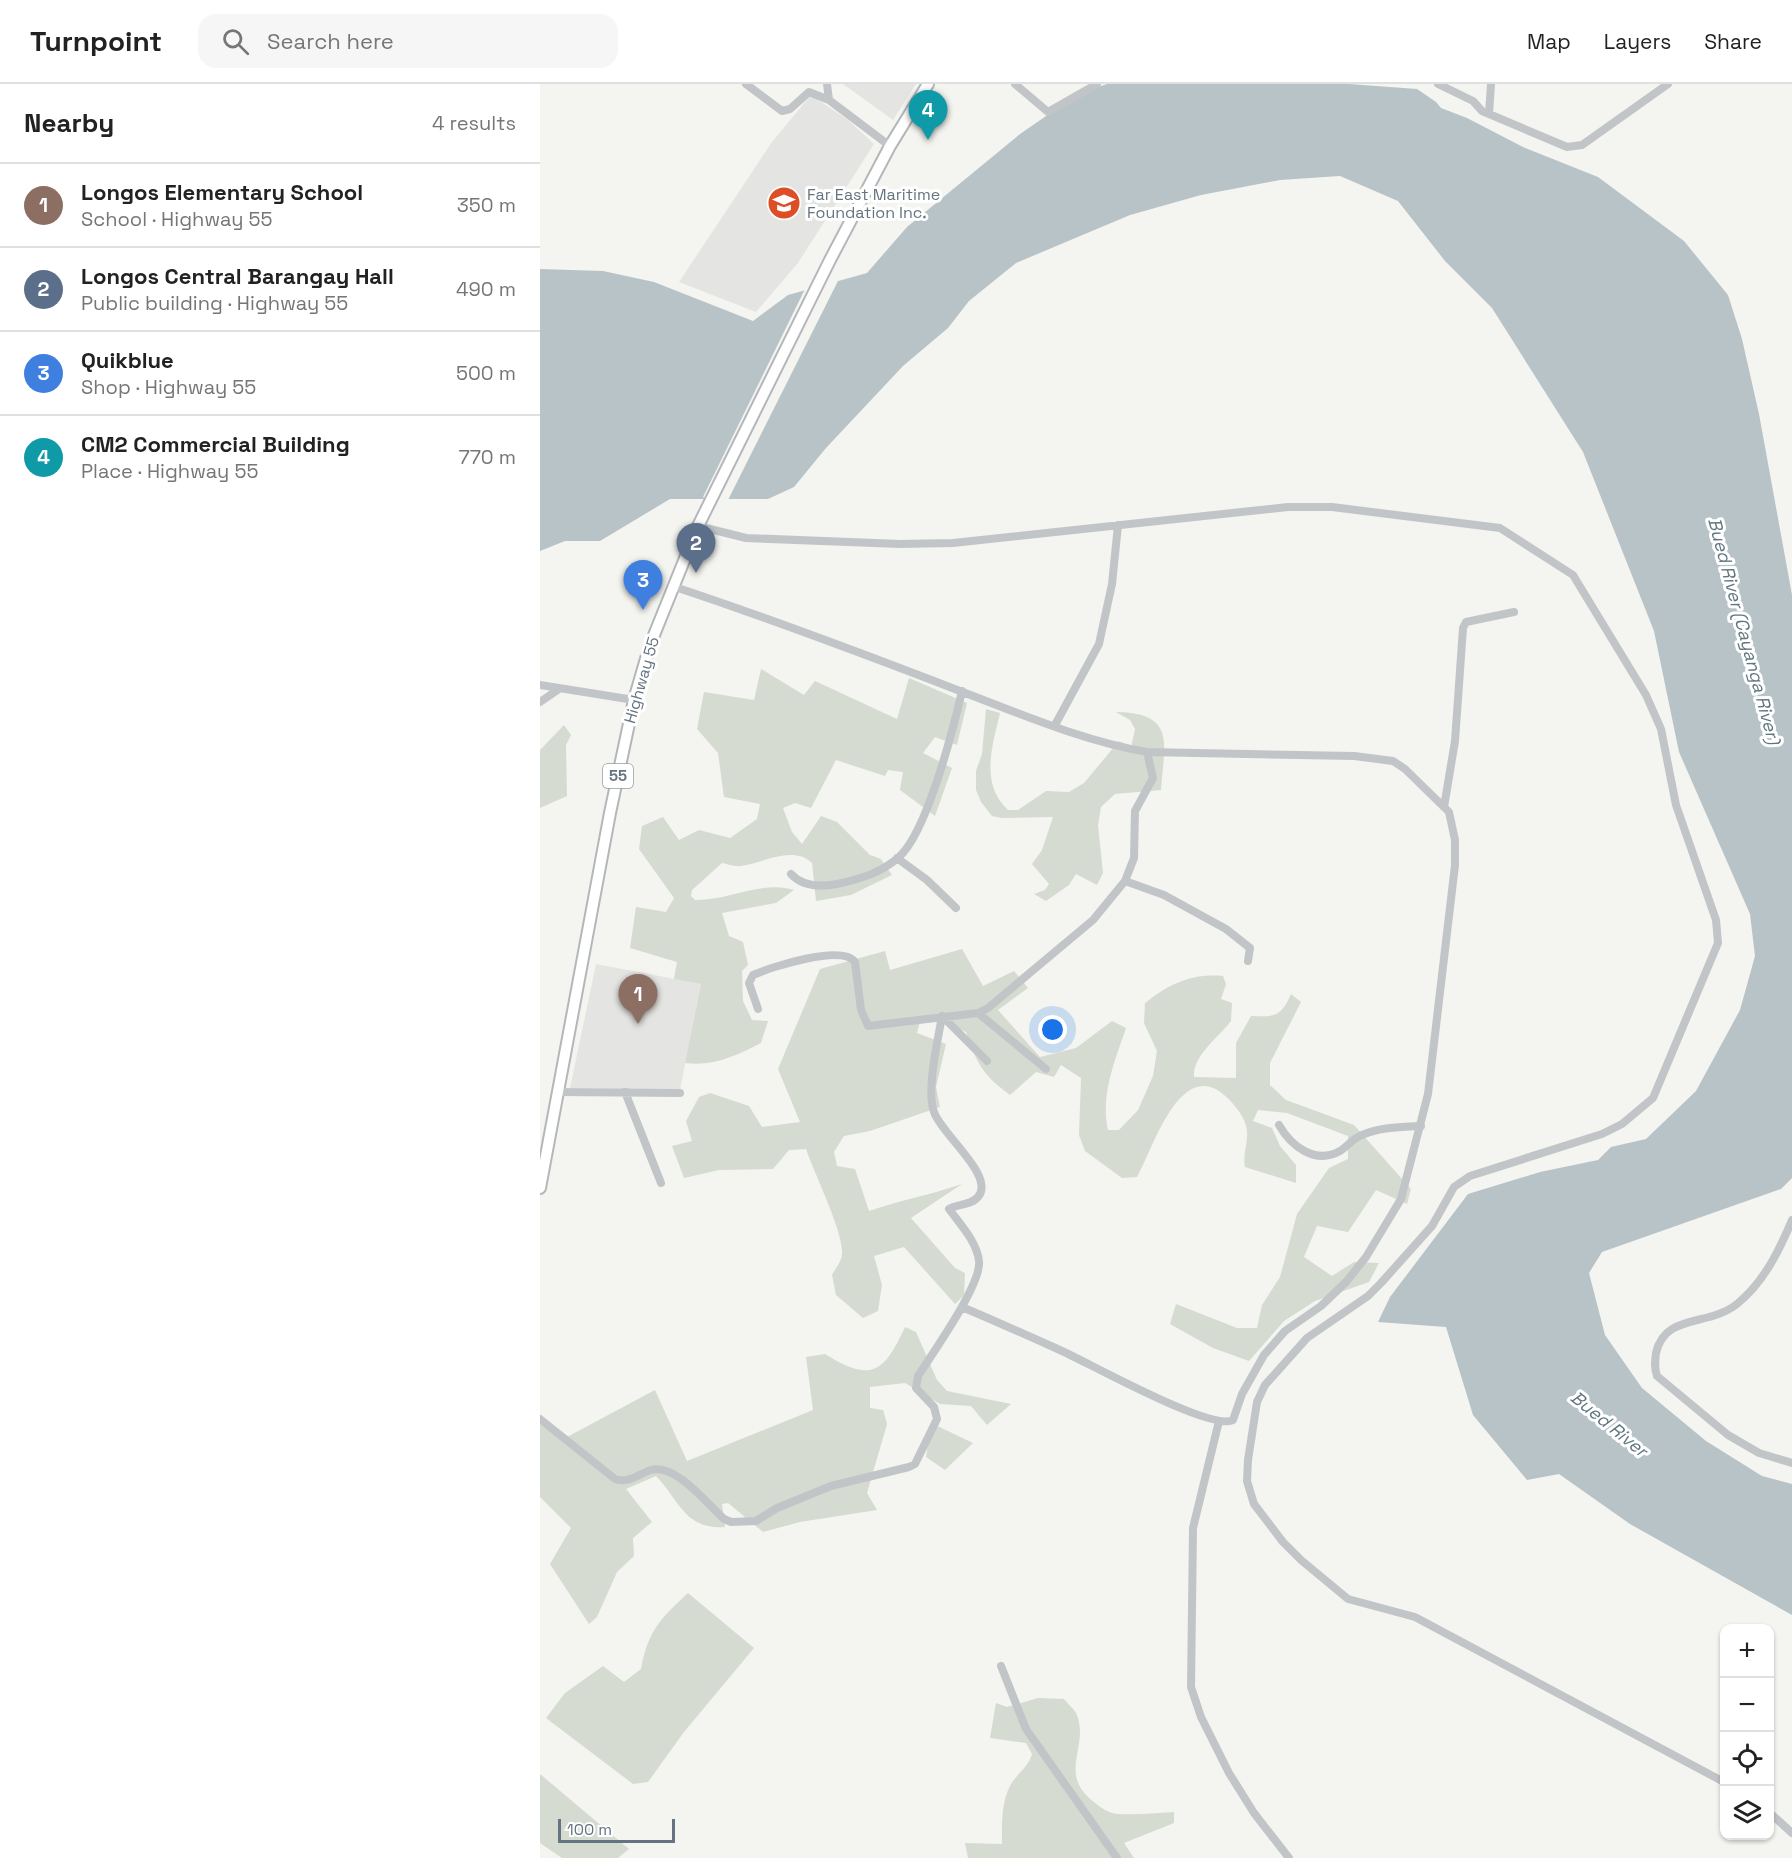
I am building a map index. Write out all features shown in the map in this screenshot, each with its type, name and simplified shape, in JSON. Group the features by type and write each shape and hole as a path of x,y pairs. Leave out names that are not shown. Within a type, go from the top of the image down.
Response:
{"highway":[{"name":"Highway 55","path":"540,1188 633,700 650,645 698,526 826,268 890,146 927,84"}],"street":[{"path":"746,84 782,111 790,109 810,92 829,100 890,146"},
{"path":"827,84 829,100"},
{"path":"1016,84 1048,112 1097,84"},
{"path":"1438,84 1458,92 1489,114 1574,148 1582,145 1668,84"},
{"path":"1489,114 1491,84"},
{"path":"698,526 746,538 900,544 953,543 1288,507 1332,507 1500,528 1574,575 1646,695 1661,729 1676,805 1716,920 1718,943 1653,1098 1623,1124 1602,1134 1470,1176 1454,1187 1432,1226 1381,1283 1368,1296 1307,1338 1265,1385 1255,1412 1247,1481 1254,1504 1283,1542 1348,1599 1415,1617 1720,1779"},
{"path":"1055,725 1099,644 1112,584 1118,525"},
{"path":"672,586 796,628 1118,747 1147,753 1385,759 1405,769 1444,807 1451,819 1455,840 1452,903 1437,1030 1421,1126 1401,1199 1366,1257 1321,1306 1286,1330 1264,1355 1242,1394 1233,1420 1219,1421 1146,1393 1065,1352 962,1307"},
{"path":"1444,807 1455,741 1463,628 1466,622 1474,618 1514,612"},
{"path":"540,685 633,700"},
{"path":"540,702 559,688"},
{"path":"791,874 805,884 829,886 876,873 897,858 915,834 942,767 962,691"},
{"path":"758,1009 749,983 753,975 792,961 841,955 850,956 855,962 861,1010 868,1026 978,1012 999,1000 1093,920 1125,880 1134,858 1135,811 1153,778 1147,753"},
{"path":"897,858 927,880 956,908"},
{"path":"1125,880 1164,895 1226,928 1250,948 1248,961"},
{"path":"978,1012 1046,1069"},
{"path":"942,1016 987,1061"},
{"path":"540,1419 615,1479 626,1481 651,1470 664,1470 683,1481 723,1519 731,1522 756,1521 777,1508 831,1486 915,1464 937,1419 934,1407 916,1388 918,1376 974,1289 980,1262 976,1249 950,1208 969,1204 978,1198 982,1184 979,1173 934,1112 933,1084 942,1016"},
{"path":"557,1092 680,1093"},
{"path":"626,1092 661,1183"},
{"path":"1279,1125 1299,1149 1319,1155 1337,1153 1356,1137 1374,1131 1421,1126"},
{"path":"1792,1220 1779,1250 1759,1282 1723,1315 1678,1325 1666,1331 1659,1339 1655,1369 1666,1385 1728,1435 1759,1453 1792,1463"},
{"path":"1219,1421 1194,1528 1191,1687 1201,1717 1228,1773 1254,1813 1288,1858"},
{"path":"1001,1666 1026,1729 1117,1858"},
{"path":"1774,1817 1792,1833"}],"shaded area":[{"path":"843,84 916,84 893,120"},
{"name":"Far East Maritime Foundation Inc.","path":"811,95 848,120 874,144 798,263 756,312 679,282 772,142"},
{"path":"761,669 804,695 815,681 897,719 909,678 967,703 957,745 935,737 923,753 952,768 935,816 900,790 903,772 888,770 885,776 836,760 811,808 795,803 783,808 792,832 802,844 821,816 837,822 870,855 881,859 892,875 851,895 816,901 812,863 796,855 787,855 741,866 722,863 692,890 691,896 695,900 770,887 794,890 776,903 722,913 729,936 743,942 748,965 742,971 743,1001 752,1020 768,1021 761,1043 715,1062 685,1063 701,984 674,979 677,962 630,948 636,907 666,912 674,898 639,849 642,826 663,817 679,840 699,830 730,838 757,819 760,804 724,797 718,753 697,729 704,692 754,700"},
{"path":"986,709 1000,713 992,752 991,777 999,800 1008,810 1018,810 1046,791 1069,792 1084,783 1119,741 1131,747 1135,729 1130,720 1116,712 1149,718 1158,725 1164,745 1161,790 1115,794 1101,807 1098,825 1103,873 1097,885 1076,874 1069,885 1046,901 1034,894 1045,890 1049,884 1032,864 1042,850 1053,817 1002,818 992,816 981,802 976,790 976,771 982,754"},
{"path":"564,725 571,735 566,745 567,796 540,808 540,750"},
{"path":"962,949 983,986 1014,971 1028,988 998,1010 1040,1057 1076,1048 1112,1021 1126,1028 1107,1091 1108,1130 1119,1130 1138,1110 1153,1076 1157,1051 1144,1023 1145,1003 1154,996 1172,985 1191,978 1223,976 1226,984 1221,999 1232,1003 1231,1021 1202,1054 1197,1062 1194,1077 1236,1078 1236,1043 1251,1016 1276,1014 1284,1007 1291,994 1301,1002 1270,1063 1270,1085 1286,1100 1354,1125 1411,1189 1407,1204 1376,1190 1348,1232 1317,1226 1304,1257 1332,1276 1354,1262 1379,1263 1369,1282 1315,1301 1284,1321 1249,1361 1213,1348 1170,1324 1176,1304 1237,1328 1257,1328 1262,1305 1280,1277 1297,1214 1329,1168 1348,1159 1348,1136 1287,1113 1258,1110 1253,1121 1272,1128 1280,1146 1296,1165 1296,1183 1245,1167 1247,1131 1242,1116 1223,1094 1204,1086 1190,1090 1178,1100 1158,1133 1137,1177 1122,1178 1085,1151 1079,1135 1081,1078 1061,1065 1054,1077 1036,1072 1010,1095 982,1068 966,1032 938,1019 920,1022 917,1033 946,1044 936,1087 940,1107 870,1131 844,1136 834,1152 837,1166 855,1169 869,1211 962,1184 911,1218 955,1268 965,1273 964,1295 955,1304 904,1247 874,1256 882,1285 878,1311 863,1318 836,1295 832,1275 841,1259 841,1244 834,1218 806,1149 789,1150 773,1169 719,1170 684,1178 672,1146 692,1141 686,1121 699,1097 710,1093 749,1106 762,1127 800,1122 778,1069 820,969 885,951 890,970"},
{"path":"596,964 701,984 680,1090 570,1088"},
{"path":"905,1327 916,1332 937,1380 947,1391 1011,1404 987,1425 971,1406 940,1404 905,1383 870,1387 870,1408 883,1410 887,1424 867,1493 877,1510 800,1522 763,1532 728,1503 722,1504 725,1527 701,1524 684,1512 656,1476 626,1489 652,1522 633,1538 634,1556 617,1572 597,1617 589,1624 550,1564 571,1528 540,1497 540,1415 567,1437 655,1390 687,1461 813,1410 806,1357 825,1354 854,1368 874,1369 890,1355"},
{"path":"931,1423 973,1443 945,1470 926,1457"},
{"path":"688,1593 754,1648 684,1732 648,1782 633,1784 546,1718 565,1693 603,1666 624,1682 641,1669 652,1635 663,1618"},
{"path":"1038,1698 1064,1699 1076,1713 1080,1725 1076,1759 1077,1780 1083,1791 1094,1802 1116,1814 1174,1812 1174,1823 1124,1843 1134,1858 968,1858 965,1843 1002,1844 1003,1814 1007,1793 1032,1754 1026,1743 990,1738 996,1703 1007,1707"},
{"path":"540,1774 629,1849 618,1858 562,1858 540,1843"}],"water":[{"path":"1107,84 1349,84 1417,89 1441,108 1467,118 1523,147 1598,177 1684,241 1728,295 1742,339 1759,414 1792,595 1792,1178 1781,1189 1602,1252 1589,1273 1605,1335 1642,1388 1706,1441 1762,1476 1792,1484 1792,1615 1630,1524 1559,1474 1527,1480 1473,1415 1446,1327 1378,1322 1390,1297 1468,1194 1540,1172 1598,1160 1611,1147 1646,1139 1696,1091 1740,1010 1755,956 1750,914 1679,752 1654,631 1583,452 1492,308 1445,261 1398,201 1340,176 1280,180 1201,195 1130,215 1016,263 969,301 948,328 903,366 826,448 794,487 768,499 670,499 600,541 565,541 540,551 540,269 603,271 654,282 753,321 788,295 867,273 907,227 1020,134 1078,94"}],"pier":[{"path":"840,277 727,502 714,502 703,497 806,287"}],"place":[{"name":"CM2 Commercial Building","path":"928,140"},
{"name":"Far East Maritime Foundation Inc.","path":"784,203"},
{"name":"Longos Central Barangay Hall","path":"696,573"},
{"name":"Quikblue","path":"643,610"},
{"name":"Longos Elementary School","path":"638,1024"}],"water label":[{"name":"Bued River (Cayanga River)","path":"1744,631"},
{"name":"Bued River","path":"1609,1424"}]}
